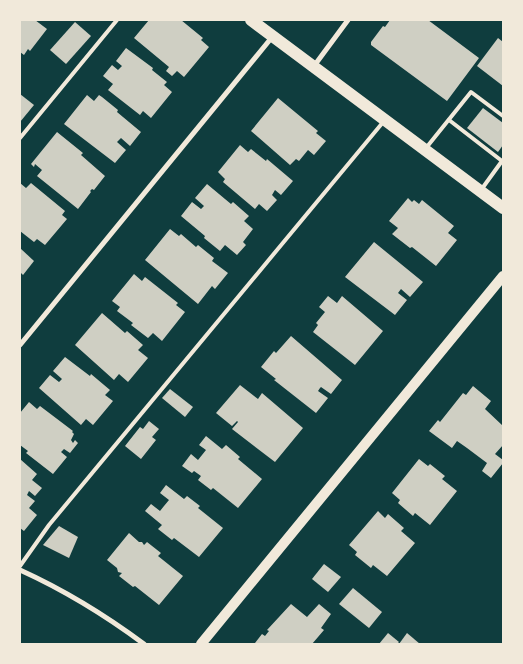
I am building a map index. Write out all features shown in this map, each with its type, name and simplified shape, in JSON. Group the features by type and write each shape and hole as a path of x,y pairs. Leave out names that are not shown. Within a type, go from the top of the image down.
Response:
{"main road":[{"path":"251,20 503,208"},
{"path":"201,644 503,276"}],"street":[{"path":"313,66 348,20"},
{"path":"20,345 273,36"},
{"path":"20,570 68,593 144,644"}],"lane":[{"path":"20,138 117,20"},
{"path":"425,150 471,92 503,116"},
{"path":"20,566 49,525 384,120"},
{"path":"449,120 502,160 480,191"}],"building":[{"path":"20,20 35,20 47,29 30,51 28,49 24,55 20,52"},
{"path":"149,20 181,20 203,38 201,40 209,47 184,77 177,71 172,76 166,71 169,67 134,38"},
{"path":"390,20 428,20 479,58 447,101 371,45 371,42 383,26 385,27"},
{"path":"75,22 91,36 66,64 50,50"},
{"path":"498,38 503,42 503,86 477,66"},
{"path":"126,48 153,68 152,70 167,82 164,85 172,92 151,118 143,111 140,115 108,90 113,84 103,76 112,65 118,70 122,66 116,61"},
{"path":"20,94 34,105 20,122"},
{"path":"87,95 94,101 99,95 102,97 141,132 130,146 121,138 117,142 126,150 115,163 64,124"},
{"path":"278,98 318,131 316,133 326,141 314,155 308,150 299,161 296,159 290,165 251,131"},
{"path":"483,108 503,123 503,145 498,152 467,128"},
{"path":"57,132 83,153 81,155 105,176 94,190 90,191 78,209 37,176 42,170 35,164 34,167 31,164"},
{"path":"240,145 248,152 251,149 266,161 267,159 293,181 281,195 275,190 272,195 277,200 267,211 259,204 255,209 223,182 225,179 218,172"},
{"path":"20,183 26,188 31,183 65,211 62,215 67,219 45,245 37,239 34,242 20,231"},
{"path":"207,184 249,216 244,221 253,229 243,242 246,245 237,255 225,245 220,251 181,216 192,202 201,209 204,206 195,198"},
{"path":"408,198 412,202 414,200 419,204 422,200 454,226 448,233 457,240 436,266 392,234 398,228 389,221"},
{"path":"170,229 179,236 181,234 196,247 198,245 214,258 212,261 228,273 215,289 212,286 198,304 145,260"},
{"path":"374,242 423,282 410,297 401,289 398,293 407,300 395,315 345,277"},
{"path":"20,248 34,261 23,275 20,272"},
{"path":"134,274 142,281 145,277 178,303 176,305 185,312 162,341 153,333 148,338 131,325 133,323 117,311 120,307 112,301"},
{"path":"328,296 337,303 342,296 383,331 355,365 313,332 318,325 316,323 325,312 319,307"},
{"path":"102,313 125,333 127,331 143,345 138,350 148,358 128,382 119,374 114,380 75,345"},
{"path":"291,336 342,380 331,394 320,388 318,391 328,398 316,413 274,380 276,379 261,367 274,351 276,353"},
{"path":"65,357 90,376 91,374 110,390 105,395 113,401 93,425 86,419 81,425 39,388 50,375 59,382 62,379 53,371"},
{"path":"240,385 258,399 262,393 303,428 275,462 232,429 237,421 232,426 216,413"},
{"path":"473,386 491,401 485,409 503,426 503,445 495,454 503,460 503,463 491,478 482,471 487,463 457,441 452,448 429,431 438,420 440,422 463,393 466,395"},
{"path":"170,389 193,407 185,417 162,398"},
{"path":"29,402 37,409 40,406 73,431 74,434 71,440 73,443 75,440 78,443 70,453 64,449 61,452 67,457 53,474 26,453 28,451 20,445 20,413"},
{"path":"149,421 159,429 152,437 156,440 141,459 125,446 140,427 143,429"},
{"path":"206,436 222,449 226,445 240,457 238,459 262,479 238,508 213,488 211,490 198,480 201,476 194,471 192,473 182,466 191,454 198,460 206,450 199,445"},
{"path":"20,459 37,474 32,480 42,488 35,496 29,491 27,495 35,501 29,508 37,515 24,531 20,528"},
{"path":"419,459 428,466 430,464 445,476 442,479 457,491 430,525 415,513 413,516 398,503 400,500 392,493"},
{"path":"166,485 184,499 187,496 200,506 198,508 223,528 199,557 174,538 172,540 158,529 162,525 145,511 151,504 160,511 169,500 160,493"},
{"path":"378,511 385,518 388,514 404,528 401,531 415,543 387,576 373,565 371,568 355,555 357,552 349,545"},
{"path":"59,526 78,537 69,558 43,545"},
{"path":"129,533 139,542 142,542 144,545 147,542 161,553 158,556 183,576 159,605 119,576 122,573 118,572 117,568 107,560"},
{"path":"324,564 341,577 328,592 312,579"},
{"path":"353,588 382,612 369,628 339,604"},
{"path":"291,604 307,617 319,604 331,614 321,628 324,630 312,644 255,643 262,634 265,636 269,631 267,630"},
{"path":"388,633 399,642 397,644 379,644"},
{"path":"407,633 420,644 399,644"}]}
